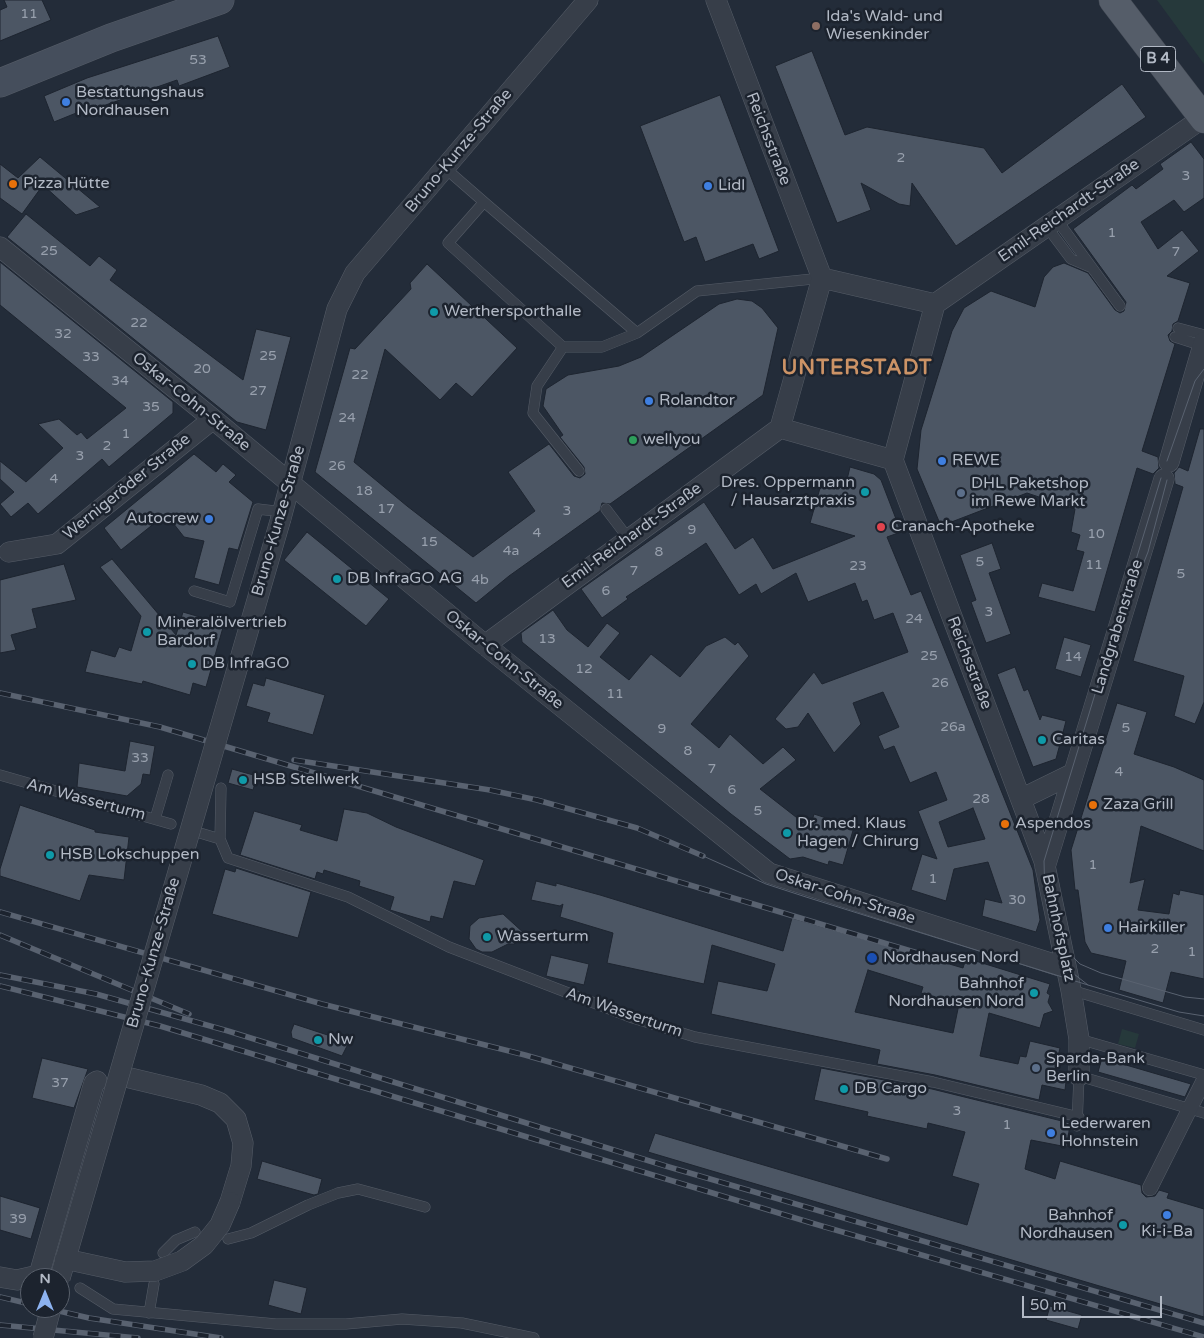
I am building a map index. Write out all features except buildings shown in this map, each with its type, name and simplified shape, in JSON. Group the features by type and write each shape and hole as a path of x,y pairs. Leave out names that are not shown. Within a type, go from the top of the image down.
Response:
{"main road":[{"path":"0,83 110,38 220,0"},
{"name":"B 4","path":"1113,0 1204,119"}],"street":[{"name":"Bruno-Kunze-Straße","path":"52,1268 282,515 337,309 354,273 588,0"},
{"name":"Reichsstraße","path":"716,0 822,278"},
{"name":"Emil-Reichardt-Straße","path":"935,304 1204,119"},
{"name":"Oskar-Cohn-Straße","path":"0,247 213,419 485,645 770,873 1066,968"},
{"path":"822,278 935,304 893,460 780,428 822,278"},
{"name":"Landgrabenstraße","path":"1045,866 1166,470 1199,375 1204,341"},
{"name":"Wernigeröder Straße","path":"4,553 57,544 213,419"},
{"name":"Emil-Reichardt-Straße","path":"485,645 780,428"},
{"name":"Reichsstraße","path":"893,460 1045,866"},
{"path":"1020,799 1072,774"},
{"name":"Bahnhofsplatz","path":"1045,866 1071,990 1078,1039 1079,1076"},
{"path":"70,1272 155,1271 182,1261 204,1245 220,1226 230,1202 241,1166 243,1143 236,1119 220,1103 201,1095 130,1078"},
{"path":"1150,1188 1197,1111 1204,1080"},
{"path":"52,1268 94,1083 97,1081"},
{"path":"0,1277 20,1279"},
{"path":"43,1338 48,1318"}],"lane":[{"path":"445,168 637,333"},
{"path":"484,202 448,243 563,347 602,347 637,333 697,291 800,282 822,278"},
{"path":"1052,224 1071,259 1091,268 1120,306"},
{"path":"1177,333 1204,341"},
{"path":"563,347 537,386 533,413 579,471"},
{"path":"194,591 230,602 258,509 282,515"},
{"path":"606,510 628,538"},
{"name":"Am Wasserturm","path":"0,775 171,824"},
{"path":"155,819 168,775"},
{"path":"200,833 220,839 221,788"},
{"name":"Am Wasserturm","path":"220,839 228,858 348,897 449,947 633,1018 695,1037 933,1082 1078,1121 1079,1076"},
{"name":"Bahnhofsplatz","path":"1071,990 1204,1030"},
{"path":"1078,1039 1204,1075"},
{"path":"1079,1076 1197,1111"},
{"path":"228,1239 251,1233 308,1205 338,1193 358,1189 425,1207"},
{"path":"162,1252 176,1240 195,1232"},
{"path":"149,1313 154,1284"},
{"path":"80,1288 113,1309 149,1313 276,1324 346,1324 402,1319 462,1322 534,1338"}],"shaded area":[{"path":"1157,0 1204,0 1204,64"},
{"path":"1122,1029 1139,1034 1135,1048 1118,1044"}],"tram line":[{"path":"1167,461 1195,381 1204,369"},
{"path":"1088,985 1074,974 1064,960 1051,927 1045,898 1044,861 1161,478"},
{"path":"1134,587 1148,552 1167,480"},
{"path":"703,856 766,884 806,897 1088,985 1179,1012 1204,1016"},
{"path":"1062,946 1080,964 1101,973 1185,997 1204,999"}],"railway":[{"path":"0,693 160,727 931,957"},
{"path":"294,760 490,790 537,800 637,828 703,856"},
{"path":"0,912 322,1004 525,1055 887,1159"},
{"path":"0,935 189,1014"},
{"path":"0,975 96,994 228,1031 669,1167 1204,1323"},
{"path":"0,986 160,1026 815,1224 1204,1337"},
{"path":"0,1297 20,1302"},
{"path":"70,1314 221,1338"},
{"path":"0,1325 138,1338"}],"place":[{"name":"Ida's Wald- und Wiesenkinder","path":"816,26"},
{"name":"Bestattungshaus Nordhausen","path":"66,102"},
{"name":"Pizza Hütte","path":"13,184"},
{"name":"Lidl","path":"708,186"},
{"name":"Werthersporthalle","path":"434,312"},
{"name":"Rolandtor","path":"649,401"},
{"name":"wellyou","path":"633,440"},
{"name":"REWE","path":"942,461"},
{"name":"Dres. Oppermann / Hausarztpraxis","path":"865,492"},
{"name":"DHL Paketshop im Rewe Markt","path":"961,493"},
{"name":"Autocrew","path":"209,519"},
{"name":"Cranach-Apotheke","path":"881,527"},
{"name":"DB InfraGO AG","path":"337,579"},
{"name":"Mineralölvertrieb Bardorf","path":"147,632"},
{"name":"DB InfraGO","path":"192,664"},
{"name":"Caritas","path":"1042,740"},
{"name":"HSB Stellwerk","path":"243,780"},
{"name":"Zaza Grill","path":"1093,805"},
{"name":"Aspendos","path":"1005,824"},
{"name":"Dr. med. Klaus Hagen / Chirurg","path":"787,833"},
{"name":"HSB Lokschuppen","path":"50,855"},
{"name":"Hairkiller","path":"1108,928"},
{"name":"Wasserturm","path":"487,937"},
{"name":"Nordhausen Nord","path":"872,958"},
{"name":"Bahnhof Nordhausen Nord","path":"1034,993"},
{"name":"Nw","path":"318,1040"},
{"name":"Sparda-Bank Berlin","path":"1036,1068"},
{"name":"DB Cargo","path":"844,1089"},
{"name":"Lederwaren Hohnstein","path":"1051,1133"},
{"name":"Ki-i-Ba","path":"1167,1215"},
{"name":"Bahnhof Nordhausen","path":"1123,1225"}],"district":[{"name":"UNTERSTADT","path":"857,368"}]}
